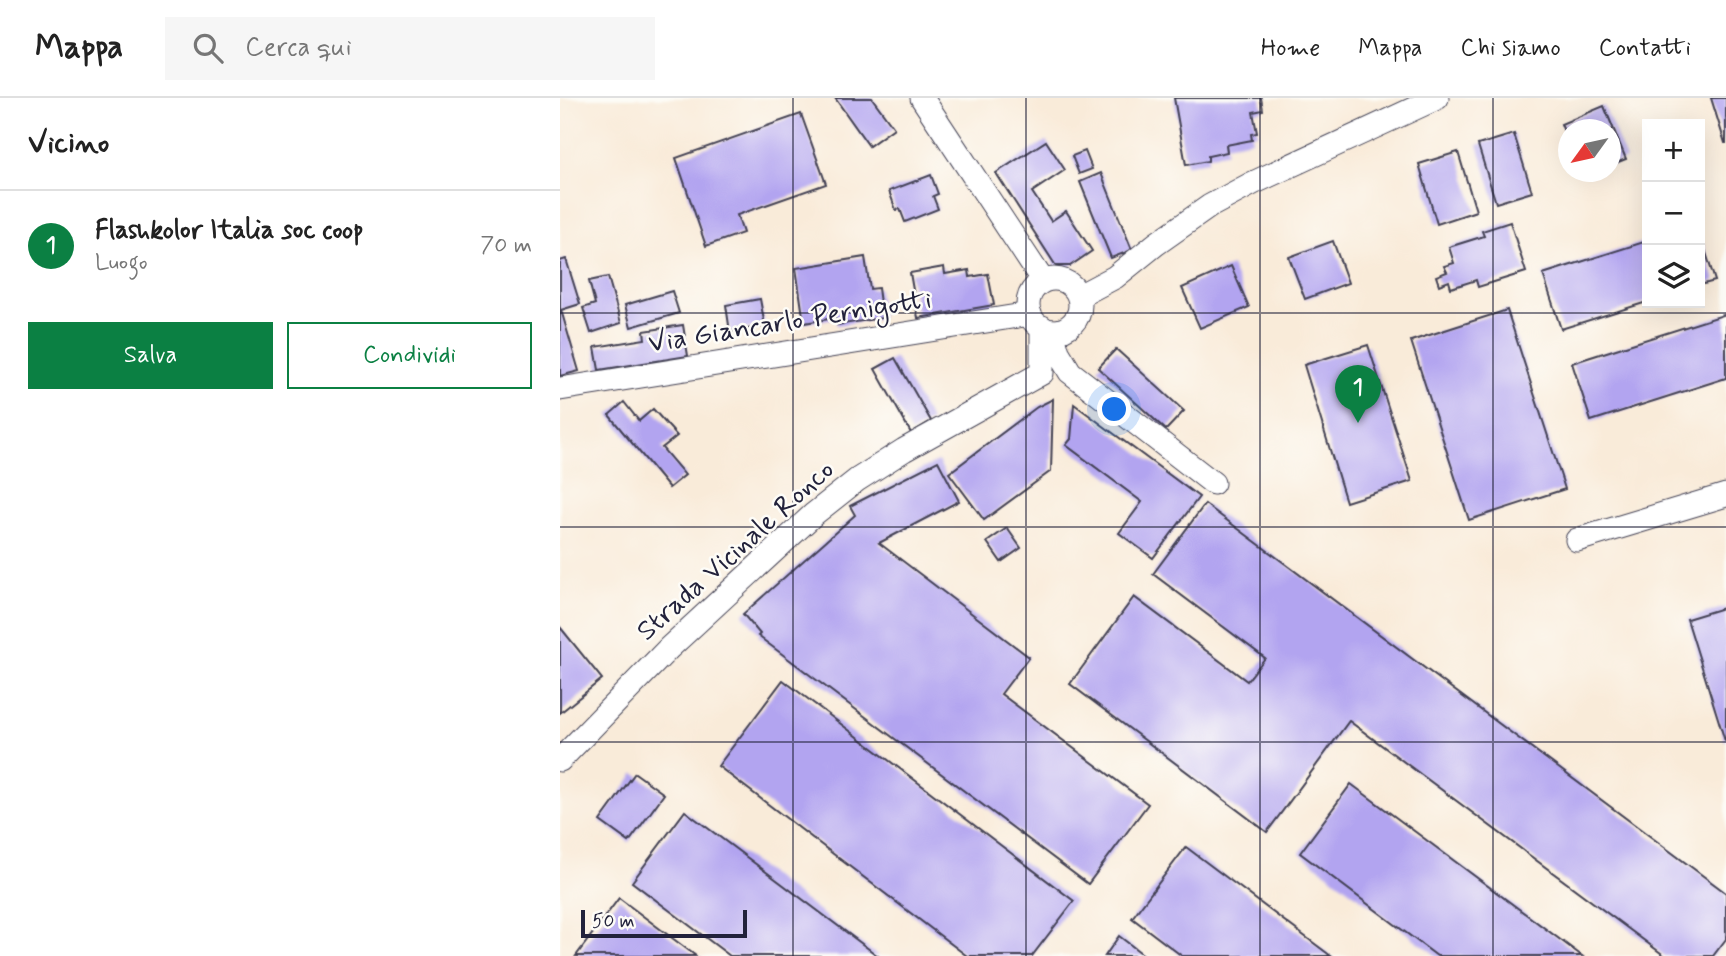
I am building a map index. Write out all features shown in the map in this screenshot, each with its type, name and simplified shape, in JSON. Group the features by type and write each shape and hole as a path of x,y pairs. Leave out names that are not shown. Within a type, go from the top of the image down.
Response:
{"street":[{"path":"922,98 1043,281"},
{"path":"1079,296 1115,277 1210,206 1253,183 1437,98"},
{"path":"1041,324 1069,327 1077,319 1079,296 1072,286 1062,280 1043,281 1031,291 1028,302 1041,324 1070,372 1213,483"},
{"name":"Via Giancarlo Pernigotti","path":"560,389 1041,324"},
{"name":"Strada Vicinale Ronco","path":"560,760 669,648 814,514 857,480 904,450 1042,373 1041,324"},
{"path":"1577,540 1726,495"}],"building":[{"path":"835,98 872,98 894,128 869,146"},
{"path":"1174,98 1261,98 1263,110 1253,112 1257,133 1251,134 1252,140 1226,145 1227,152 1208,156 1208,161 1186,165"},
{"path":"1711,98 1726,98 1726,143 1725,143"},
{"path":"1604,106 1609,119 1573,119"},
{"path":"801,114 826,184 737,215 743,233 706,246 676,158"},
{"path":"1514,134 1532,192 1496,203 1478,145"},
{"path":"1046,141 1065,170 1032,192 1051,221 1066,211 1092,251 1070,266 1056,266 996,173"},
{"path":"1621,147 1626,159 1621,161"},
{"path":"1085,151 1092,169 1079,174 1072,156"},
{"path":"1458,152 1476,211 1437,224 1419,164"},
{"path":"1101,173 1132,250 1111,258 1080,182"},
{"path":"931,175 938,194 933,196 938,209 905,222 900,209 896,210 889,191"},
{"path":"1510,222 1526,272 1478,287 1476,280 1451,288 1449,281 1439,285 1436,276 1447,272 1444,266 1454,263 1449,247 1484,236 1482,231"},
{"path":"1333,241 1348,283 1305,299 1289,257"},
{"path":"1642,243 1642,304 1561,329 1543,274"},
{"path":"1705,250 1715,281 1705,284"},
{"path":"865,257 870,289 878,288 882,318 837,325 835,318 804,323 796,268"},
{"path":"566,259 580,304 561,310 579,371 560,376 560,261"},
{"path":"1231,266 1249,307 1200,328 1182,288"},
{"path":"944,267 945,274 969,270 970,277 988,274 994,305 918,318 910,273"},
{"path":"608,277 621,323 591,333 583,308 595,304 589,281"},
{"path":"672,291 679,313 631,327 625,305"},
{"path":"760,299 765,326 730,332 726,305"},
{"path":"1507,310 1565,489 1469,520 1411,341"},
{"path":"1726,314 1726,378 1591,421 1572,363"},
{"path":"683,325 688,356 599,370 595,347 645,339 644,331"},
{"path":"1368,345 1412,481 1346,502 1304,365"},
{"path":"1116,349 1184,411 1166,430 1098,368"},
{"path":"895,358 931,421 911,433 875,369"},
{"path":"1053,399 1051,471 984,520 949,473 1037,407"},
{"path":"624,402 639,421 653,409 677,436 662,448 685,475 669,488 609,415"},
{"path":"1074,404 1199,497 1153,558 1119,533 1142,502 1066,445 1071,439"},
{"path":"938,461 959,501 879,543 1029,657 1001,694 1148,804 1088,884 758,636 760,634 743,614 855,515 850,506"},
{"path":"1205,504 1726,893 1726,939 1713,956 1665,956 1349,721 1267,832 1070,684 1134,597 1247,681 1265,658 1153,574"},
{"path":"1007,528 1021,548 1001,562 987,542"},
{"path":"1726,607 1726,741 1725,741 1687,619"},
{"path":"560,627 602,679 560,713"},
{"path":"783,680 1074,901 1032,956 967,956 718,766"},
{"path":"635,773 664,794 629,842 600,821"},
{"path":"1351,784 1582,956 1437,956 1300,853"},
{"path":"685,811 878,956 730,956 632,882"},
{"path":"1186,847 1331,956 1182,956 1132,918"},
{"path":"619,898 696,956 576,956"},
{"path":"1119,936 1145,956 1105,956"}],"place":[{"name":"Flashkolor Italia soc coop","path":"1358,423"}]}
